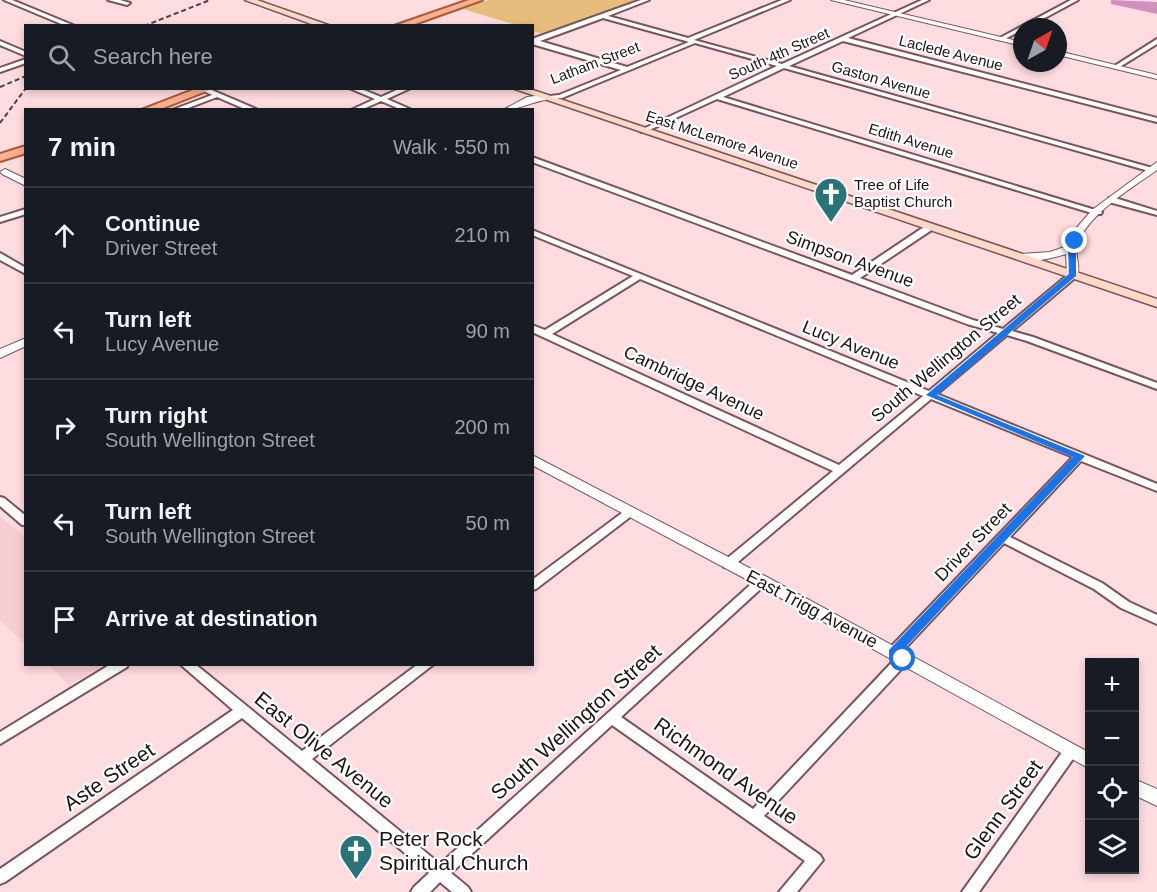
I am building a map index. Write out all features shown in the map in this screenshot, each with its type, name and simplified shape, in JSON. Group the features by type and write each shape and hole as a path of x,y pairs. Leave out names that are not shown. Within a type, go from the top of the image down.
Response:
{"main road":[{"path":"249,0 321,24"},
{"path":"404,24 478,0"},
{"name":"East McLemore Avenue","path":"521,90 1157,303"},
{"path":"153,108 208,91"},
{"path":"0,158 24,150"}],"street":[{"path":"8,0 67,24"},
{"path":"111,0 127,3"},
{"path":"534,41 646,0"},
{"name":"Latham Street","path":"511,108 530,99 560,96 787,0"},
{"path":"834,0 1013,42"},
{"path":"910,0 924,1"},
{"path":"1042,18 1075,0"},
{"name":"South 4th Street","path":"643,131 924,1"},
{"name":"Gaston Avenue","path":"603,16 1154,167"},
{"path":"1001,39 1013,33"},
{"name":"Laclede Avenue","path":"844,39 1157,120"},
{"path":"534,41 626,69"},
{"path":"1116,67 1157,41"},
{"path":"0,43 24,53"},
{"path":"1067,55 1157,77"},
{"path":"0,70 24,62"},
{"path":"357,90 404,108"},
{"path":"359,108 403,90"},
{"path":"178,108 208,91 249,108"},
{"name":"Edith Avenue","path":"717,97 1098,212"},
{"name":"Simpson Avenue","path":"534,160 970,322 1005,332 1157,386"},
{"path":"1073,275 1072,248 1078,235 1098,212 1154,167"},
{"path":"5,172 24,182"},
{"path":"1112,200 1157,213"},
{"path":"0,220 24,212"},
{"path":"854,278 930,227"},
{"name":"Lucy Avenue","path":"534,233 1157,488"},
{"path":"1021,257 1051,255 1072,248"},
{"path":"0,256 24,271"},
{"name":"South Wellington Street","path":"728,564 1073,275"},
{"path":"545,334 640,276"},
{"name":"Cambridge Avenue","path":"534,329 840,471"},
{"path":"1,352 24,342"},
{"name":"Driver Street","path":"755,816 1080,456"},
{"name":"East Trigg Avenue","path":"534,460 762,581 1085,760"},
{"path":"0,500 24,520"},
{"path":"534,584 630,512"},
{"path":"1004,538 1157,620"},
{"name":"South Wellington Street","path":"419,892 762,581"},
{"path":"0,739 119,666"},
{"name":"East Olive Avenue","path":"188,666 463,892"},
{"path":"302,759 425,666"},
{"name":"Aste Street","path":"0,877 242,711"},
{"name":"Richmond Avenue","path":"613,718 815,860 787,892"},
{"name":"Glenn Street","path":"970,892 1070,752"},
{"path":"1139,789 1157,798"}],"shaded area":[{"path":"489,0 639,0 543,34 534,31 534,24 513,24 463,9"},
{"path":"0,516 24,536 24,643 0,620"},
{"path":"49,666 101,666 69,685"}],"building":[{"path":"1111,0 1157,2 1157,14 1111,4"}],"railway":[{"path":"149,24 210,0"},
{"path":"0,87 24,77"},
{"path":"0,123 25,90"}],"place":[{"name":"Tree of Life Baptist Church","path":"831,223"},
{"name":"Peter Rock Spiritual Church","path":"356,880"}],"route":[{"path":"903,659 893,653 1080,456 931,395 1073,275 1072,248 1075,241"}]}
